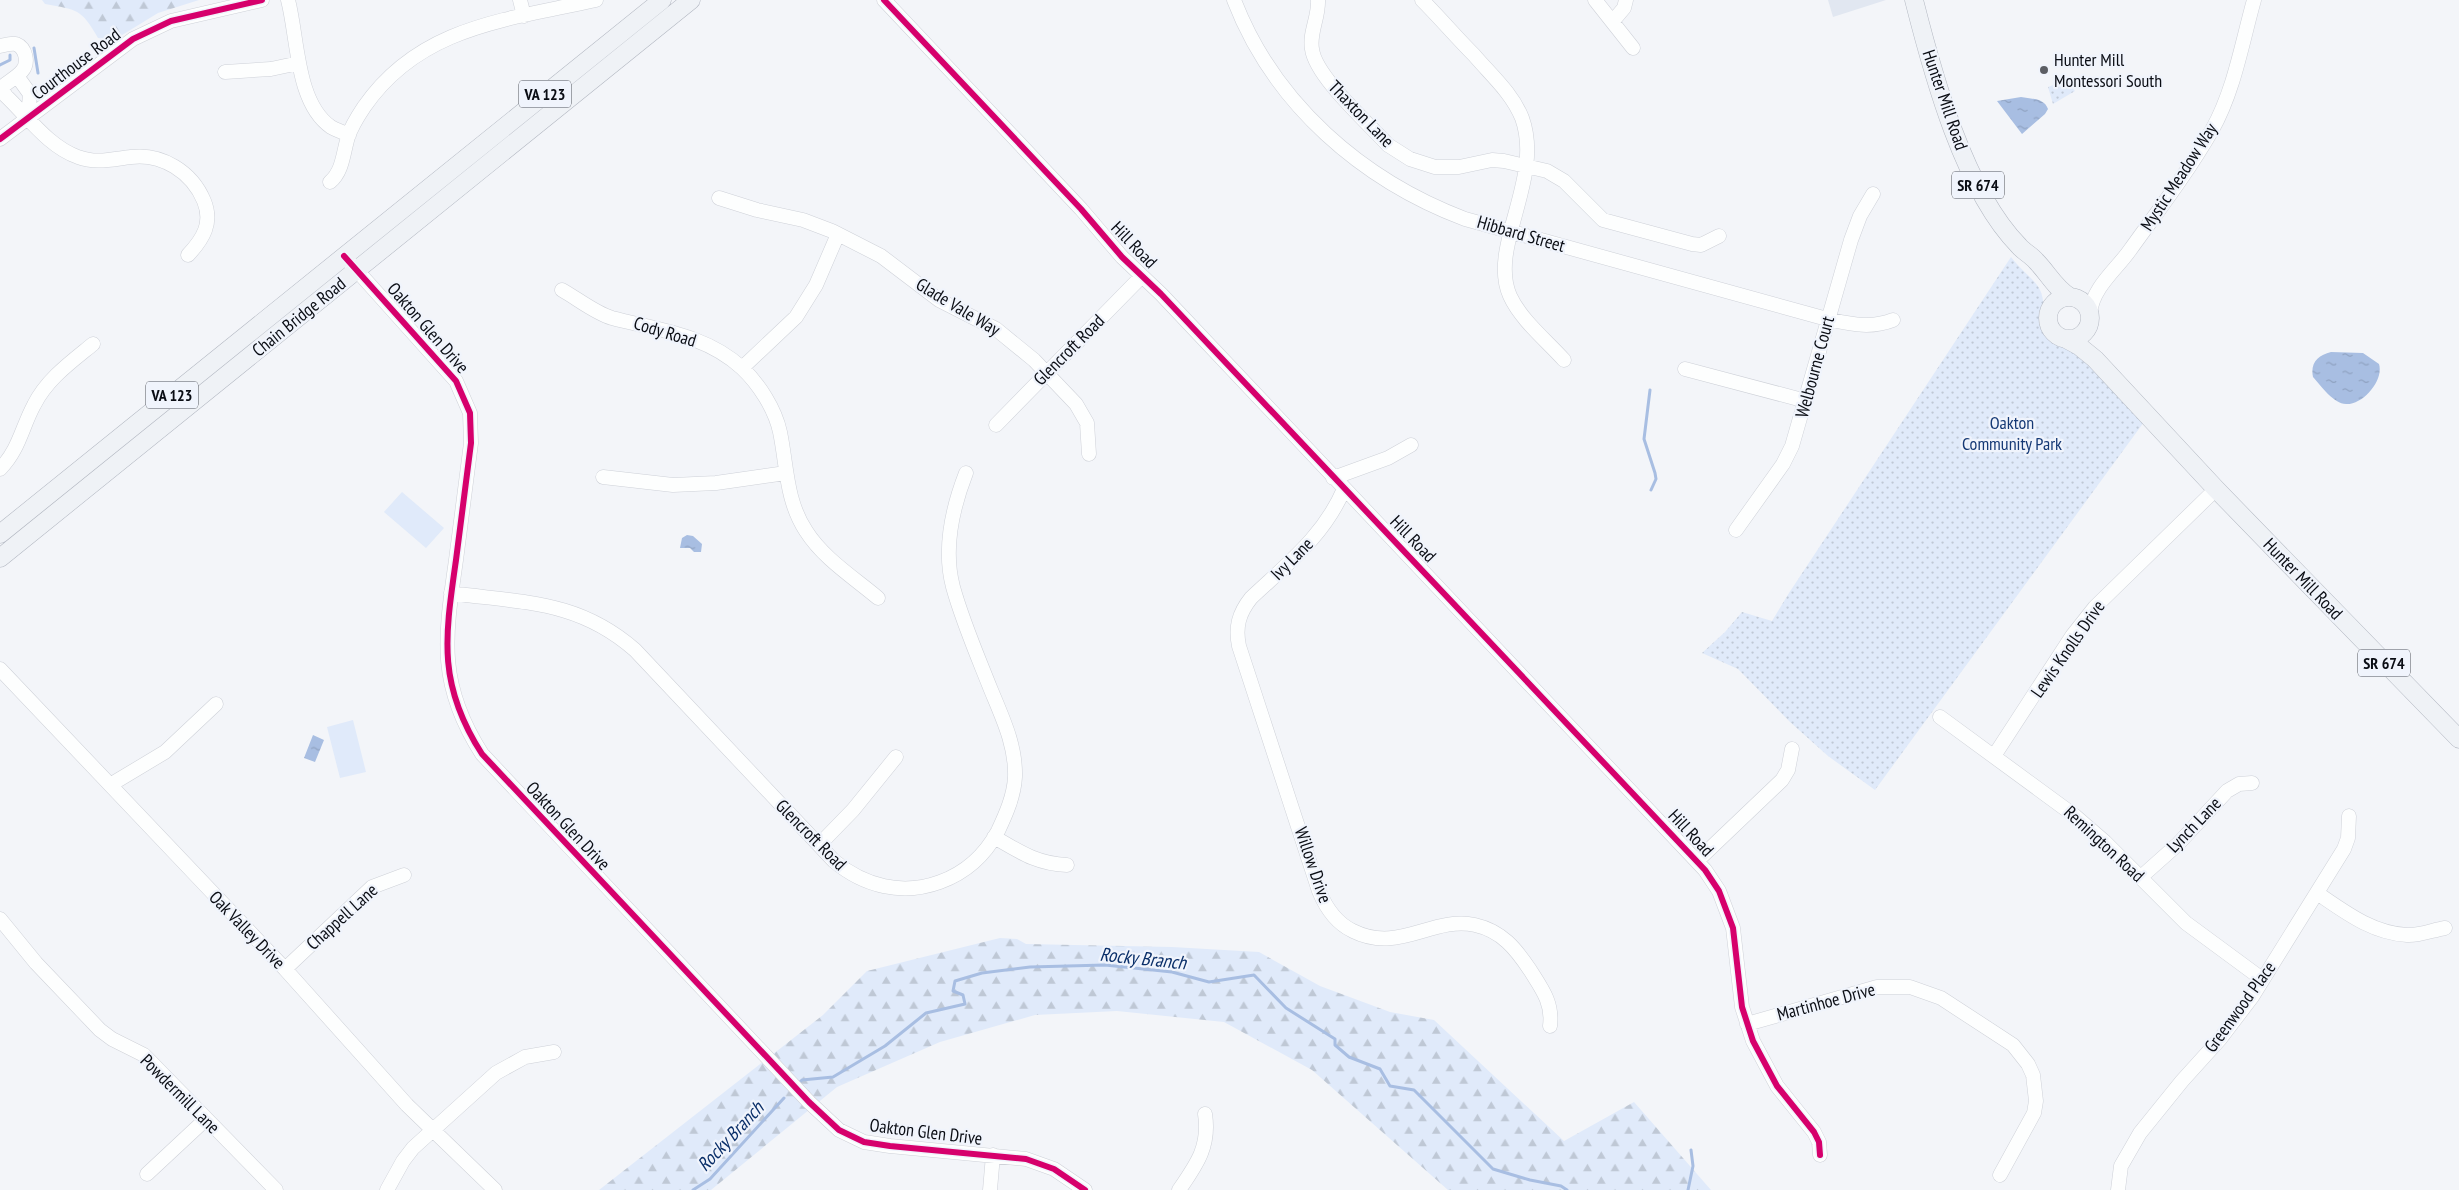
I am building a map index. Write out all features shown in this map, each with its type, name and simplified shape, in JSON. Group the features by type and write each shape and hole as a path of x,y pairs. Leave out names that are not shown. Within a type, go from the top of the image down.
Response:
{"main road":[{"name":"Chain Bridge Road","path":"0,534 662,0"},
{"name":"Chain Bridge Road","path":"0,558 692,0"},
{"name":"Hunter Mill Road","path":"1914,0 1941,95 1958,141 1992,209 2019,246 2028,266 2044,288 2051,329 2057,335 2088,352 2216,489 2457,733"},
{"name":"Hunter Mill Road","path":"2019,246 2036,260 2060,290 2084,302 2095,344 2133,389 2149,416"},
{"path":"2048,313 2056,301 2071,297"},
{"path":"2066,339 2081,335 2089,319"}],"street":[{"name":"Courthouse Road","path":"0,139 119,49 153,29 171,21 262,0"},
{"path":"288,0 294,22 303,85 318,114 330,126 349,135"},
{"path":"520,0 524,16"},
{"path":"330,182 338,176 349,135 362,110 379,86 418,53 441,40 467,30 596,0"},
{"name":"Hill Road","path":"884,0 1142,276 1697,861 1718,891 1733,928 1739,988 1747,1024 1763,1063 1777,1086 1814,1132 1819,1142 1820,1155"},
{"name":"Hibbard Street","path":"1234,0 1249,35 1269,67 1300,108 1337,144 1377,175 1420,200 1465,218 1512,232 1827,320 1862,327 1879,326 1893,320"},
{"name":"Thaxton Lane","path":"1318,0 1312,41 1317,66 1388,144 1410,159 1434,167 1459,167 1492,160 1526,166 1559,176 1603,220 1692,244 1701,245 1719,236"},
{"path":"1422,0 1513,101 1522,118 1527,138 1524,187 1504,269 1510,295 1520,313 1564,360"},
{"path":"1595,0 1633,48"},
{"path":"1613,21 1624,8 1626,0"},
{"name":"Mystic Meadow Way","path":"2089,319 2093,299 2101,286 2130,250 2213,128 2232,79 2254,0"},
{"path":"0,46 18,45 26,55 24,69 6,84 22,101 28,118 58,146 77,157 99,161 142,156 166,162 183,171 199,191 208,214 205,235 188,255"},
{"path":"225,72 271,69 299,63"},
{"name":"Welbourne Court","path":"1736,530 1789,452 1798,432 1827,320 1856,226 1872,194"},
{"name":"Glade Vale Way","path":"719,198 757,210 810,222 838,234 881,256 939,300 996,329 1046,372 1070,397 1083,415 1089,433 1089,454"},
{"path":"742,368 796,317 816,286 838,234"},
{"name":"Oakton Glen Drive","path":"344,256 451,374 467,405 472,443 446,636 450,682 462,720 482,754 498,774 821,1115 840,1130 874,1144 993,1155 1041,1163 1085,1190"},
{"name":"Glencroft Road","path":"996,425 1142,276"},
{"name":"Mystic Meadow Way","path":"2071,297 2088,294 2101,286"},
{"name":"Cody Road","path":"562,290 610,317 684,335 721,352 742,368 771,407 780,431 790,496 805,530 822,551 878,598"},
{"path":"0,469 18,444 34,406 44,389 58,373 93,344"},
{"path":"1685,369 1806,401"},
{"path":"1333,478 1388,458 1411,445"},
{"path":"603,477 673,485 716,483 786,473"},
{"name":"Glencroft Road","path":"451,593 567,610 601,625 619,636 635,650 834,862 858,878 875,884 903,889 935,884 961,872 984,852 994,837 1012,798 1015,776 1014,757 1009,733 971,640 953,586 949,541 955,502 966,473"},
{"name":"Ivy Lane","path":"1237,627 1244,607 1251,598 1324,526 1336,509 1344,489"},
{"name":"Lewis Knolls Drive","path":"1994,756 2072,636 2095,608 2115,586 2216,489"},
{"name":"Willow Drive","path":"1237,627 1239,646 1319,891 1328,910 1349,929 1373,939 1399,939 1449,925 1462,924 1475,925 1496,933 1518,951 1546,995 1551,1015 1550,1026"},
{"name":"Oak Valley Drive","path":"0,669 285,969 382,1078 433,1131 495,1190"},
{"path":"110,785 165,752 216,704"},
{"name":"Remington Road","path":"1940,717 2076,816 2141,877 2186,923 2262,979"},
{"path":"1697,861 1782,780 1788,770 1792,749"},
{"path":"819,845 853,810 896,757"},
{"name":"Lynch Lane","path":"2141,877 2178,844 2227,791 2239,784 2252,783"},
{"name":"Greenwood Place","path":"2118,1190 2121,1166 2140,1133 2182,1081 2220,1039 2252,997 2317,893 2344,849 2348,838 2349,816"},
{"path":"994,837 1036,861 1049,865 1067,865"},
{"name":"Chappell Lane","path":"285,969 372,887 404,875"},
{"path":"2317,893 2352,918 2378,930 2408,935 2445,928"},
{"name":"Powdermill Lane","path":"0,919 36,963 100,1030 144,1055 276,1190"},
{"name":"Martinhoe Drive","path":"1747,1024 1877,987 1910,987 1941,998 2013,1044 2028,1064 2033,1076 2036,1095 2034,1114 2000,1175"},
{"path":"387,1190 403,1161 413,1148 482,1084 512,1062 525,1056 554,1052"},
{"path":"1179,1190 1204,1147 1207,1137 1205,1114"},
{"path":"147,1174 206,1120"},
{"path":"990,1190 993,1155"}],"shaded area":[{"path":"1828,0 1886,0 1833,17"}],"green space":[{"path":"42,0 199,0 158,13 114,40 98,38 87,21 77,12 45,4"},
{"path":"2066,80 2075,91 2053,104 2048,87"},
{"name":"Oakton Community Park","path":"2011,257 2037,285 2041,292 2043,300 2042,325 2058,342 2075,347 2144,422 1875,790 1828,756 1790,722 1738,669 1702,653 1725,632 1742,612 1772,621"},
{"path":"402,492 444,528 426,548 384,512"},
{"path":"353,720 366,772 340,778 327,727"},
{"path":"1000,938 1017,939 1026,944 1172,947 1259,952 1320,986 1390,1012 1434,1020 1564,1141 1634,1102 1711,1190 1448,1190 1312,1070 1224,1022 1117,1011 1035,1015 940,1042 837,1087 711,1190 599,1190 823,1015 867,971"}],"water":[{"path":"2021,97 2041,101 2048,109 2045,114 2022,134 1997,101"},
{"path":"2331,352 2363,353 2379,364 2380,370 2375,384 2365,396 2353,403 2341,403 2328,394 2313,377 2312,372 2316,360 2322,355"},
{"path":"687,535 693,536 702,544 701,552 694,552 690,548 680,548 682,538"},
{"path":"313,735 324,740 315,762 304,758"}],"waterway":[{"path":"34,48 38,73"},
{"path":"0,65 10,60 10,55"},
{"path":"1650,390 1644,439 1656,479 1651,490"},
{"name":"Rocky Branch","path":"797,1085 802,1080 833,1077 885,1046 926,1013 965,1004 963,995 953,991 955,981 982,973 1030,967 1105,965 1172,972 1209,982 1254,975 1286,1008 1335,1039 1335,1045 1349,1057 1380,1069 1390,1086 1414,1090 1493,1169 1530,1180 1561,1186 1567,1190"},
{"name":"Rocky Branch","path":"693,1190 710,1179 784,1098"},
{"path":"1688,1190 1693,1166 1691,1150"}],"cycle path":[{"path":"0,139 133,39 171,21 262,0"},
{"path":"884,0 1081,209 1122,257 1161,294 1705,870 1719,891 1733,928 1742,1007 1753,1041 1777,1086 1814,1132 1819,1142 1820,1155"},
{"path":"344,256 456,381 470,413 471,443 449,613 448,660 457,705 482,754 809,1102 839,1130 864,1142 1026,1159 1054,1169 1085,1190"}],"place":[{"name":"Hunter Mill Montessori South","path":"2044,70"}]}
